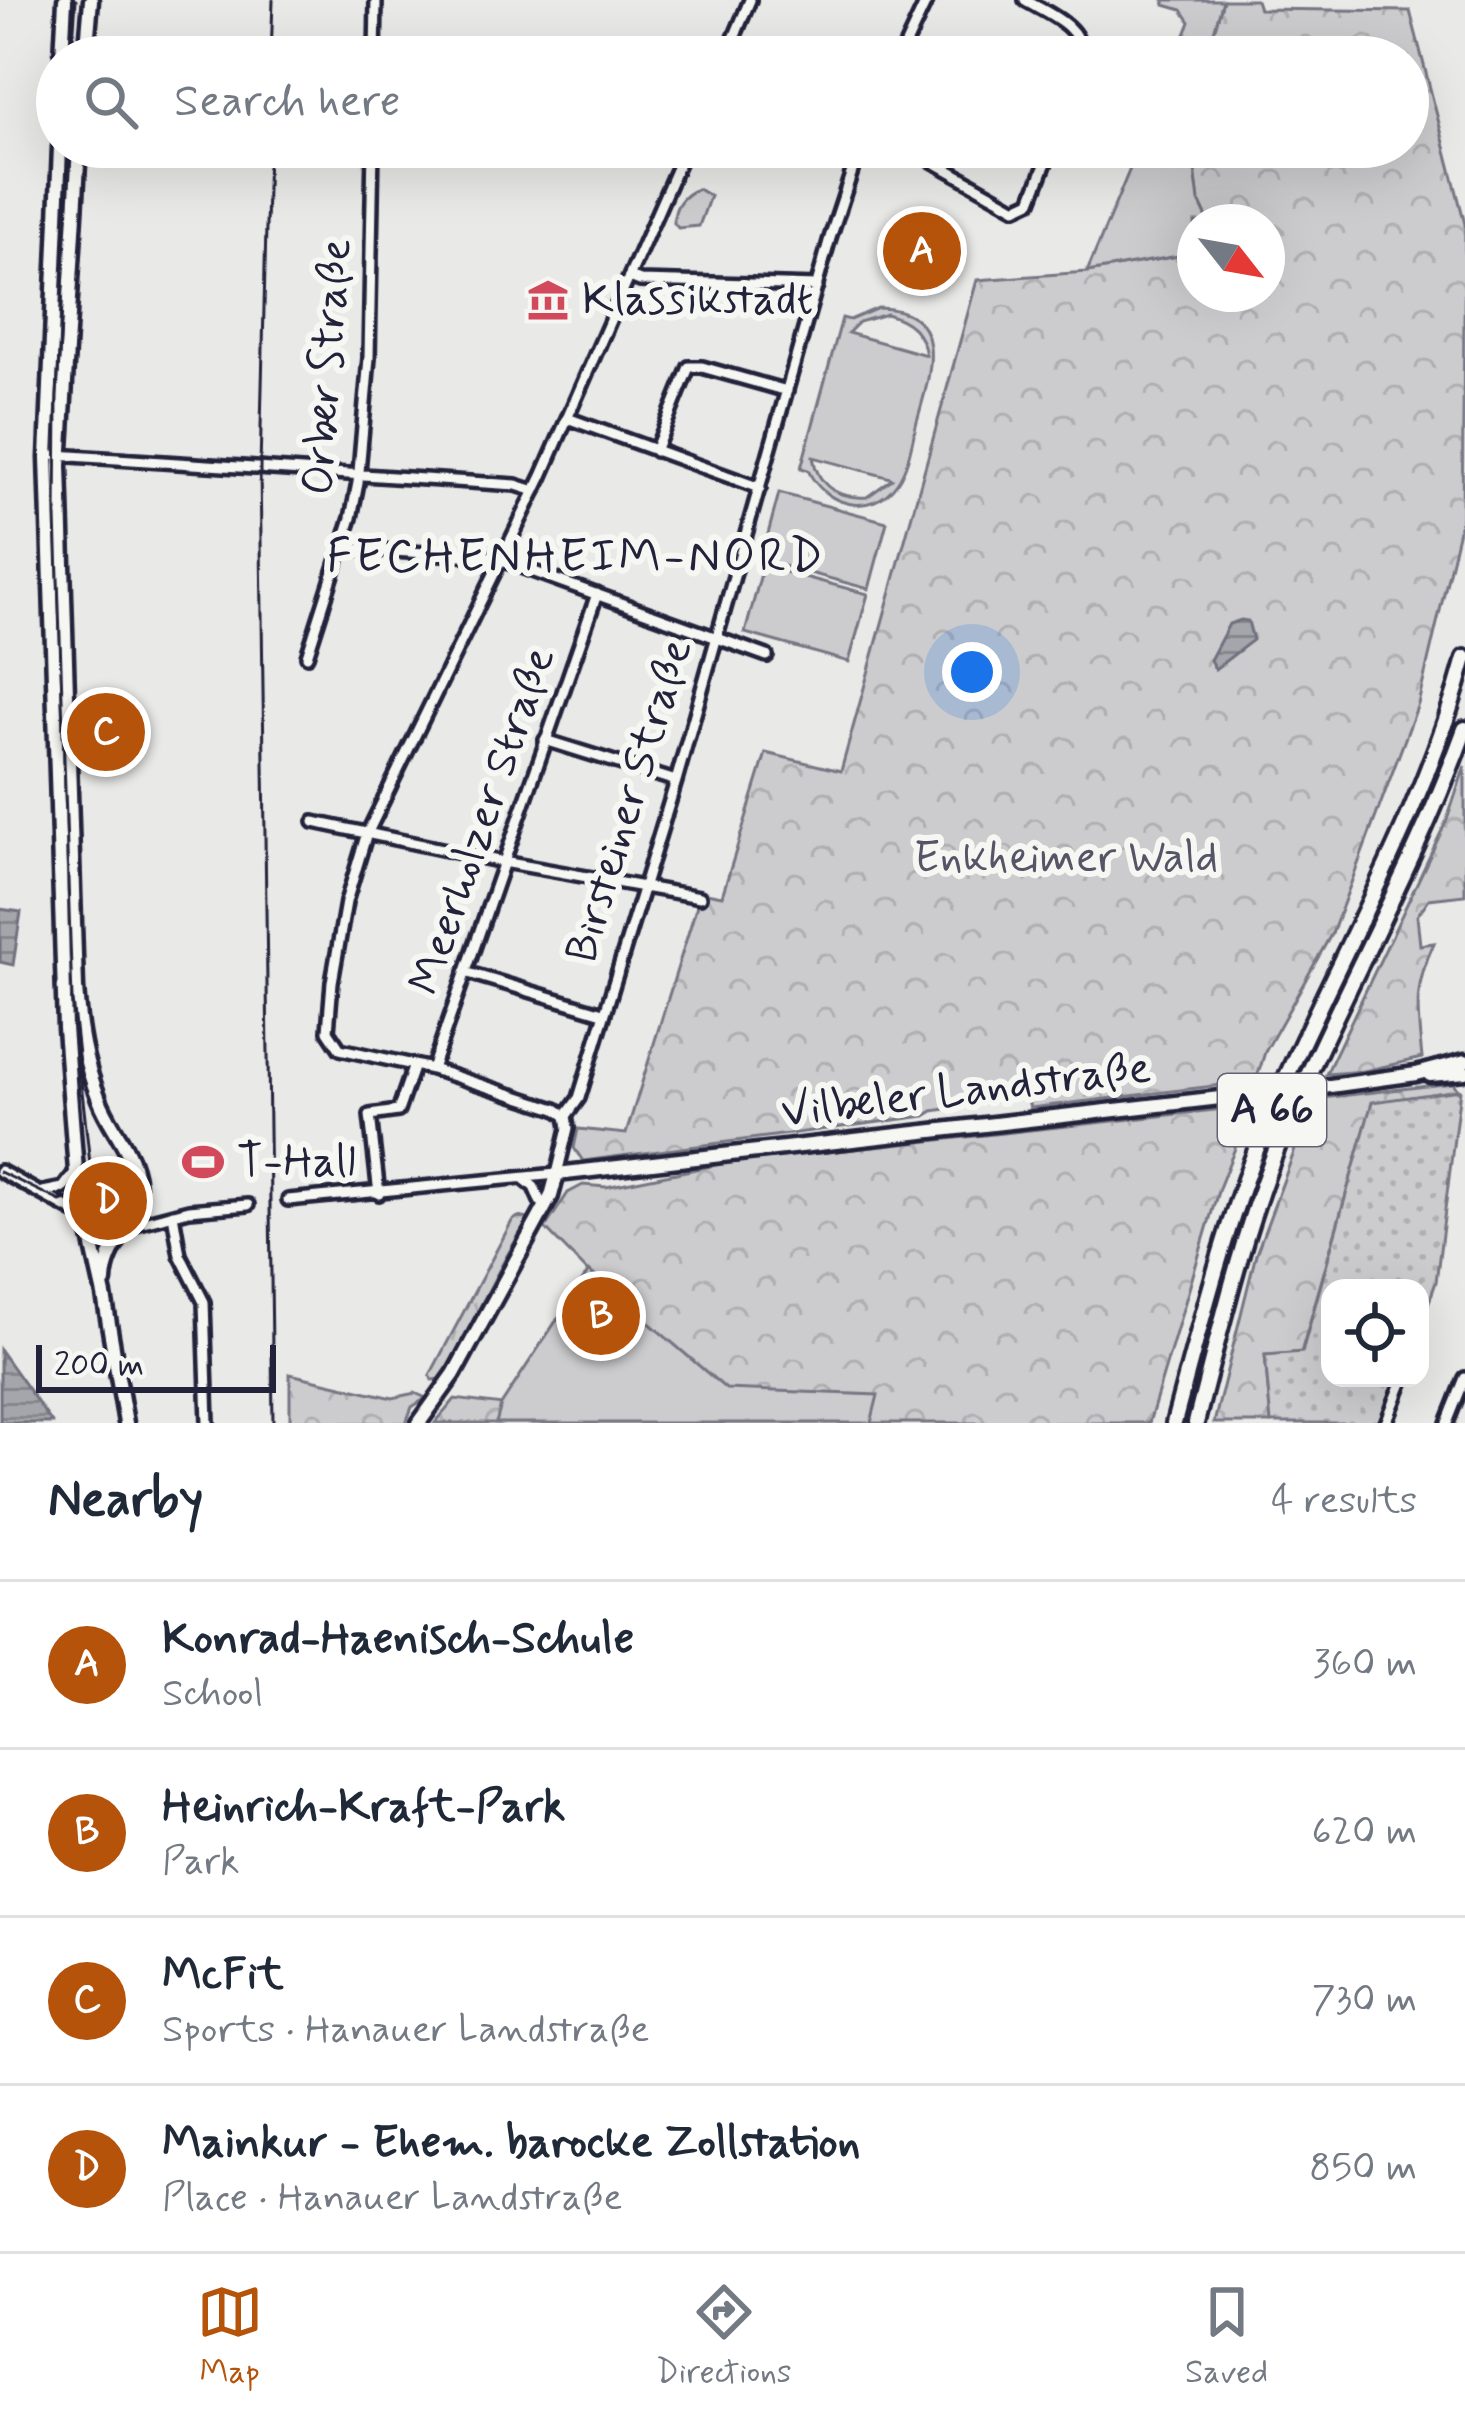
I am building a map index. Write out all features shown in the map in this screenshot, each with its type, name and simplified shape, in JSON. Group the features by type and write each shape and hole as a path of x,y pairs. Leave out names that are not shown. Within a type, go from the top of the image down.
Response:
{"highway":[{"name":"A 66","path":"1174,1423 1224,1240 1257,1147 1427,775 1465,658"},
{"name":"A 66","path":"1196,1423 1236,1273 1274,1156 1420,843 1465,729"}],"main road":[{"path":"63,36 65,0"},
{"path":"88,36 91,0"},
{"path":"59,168 47,469 71,1107 76,1172 126,1423"},
{"path":"78,168 60,453 76,988 81,1045 100,1105 132,1157 137,1196 106,1262 104,1295"},
{"name":"Vilbeler Landstraße","path":"1416,1074 1465,1060"},
{"name":"Vilbeler Landstraße","path":"557,1174 1465,1072"},
{"path":"71,1107 73,1096 82,1091 100,1105"},
{"path":"419,1423 454,1374 546,1198 587,1170"},
{"name":"Birsteiner Straße","path":"546,1198 557,1174"}],"street":[{"path":"375,36 376,0"},
{"path":"735,36 750,0"},
{"path":"910,36 927,0"},
{"path":"1025,0 1076,36"},
{"name":"Orber Straße","path":"307,656 335,557 342,548 358,475 368,371 373,168"},
{"path":"566,1116 432,1070 340,1048 328,1030 332,982 346,902 366,836 535,490 677,168"},
{"name":"Birsteiner Straße","path":"557,1174 566,1116 577,1102 676,781 854,168"},
{"path":"945,168 1016,208 1030,201 1043,168"},
{"path":"630,277 817,286"},
{"path":"655,451 688,367 787,391"},
{"path":"567,418 760,488"},
{"path":"47,469 60,453 535,490"},
{"path":"342,548 501,559 767,656"},
{"name":"Meerholzer Straße","path":"432,1070 597,594"},
{"path":"545,740 676,781"},
{"path":"314,822 366,836 700,897"},
{"path":"465,972 603,1013"},
{"path":"380,1194 370,1115 398,1112 414,1065"},
{"path":"563,1148 587,1170"},
{"path":"0,1171 105,1231 156,1217 248,1204"},
{"path":"28,1186 55,1192 76,1172"},
{"name":"Vilbeler Landstraße","path":"288,1200 557,1174"},
{"path":"523,1178 546,1198"},
{"path":"137,1196 142,1209 156,1217"},
{"path":"173,1214 180,1255 204,1302 208,1423"},
{"path":"1447,1423 1465,1378"},
{"path":"1386,1423 1400,1387"}],"green space":[{"path":"1164,0 1223,0 1213,36 1184,36 1190,22 1182,10 1165,5"},
{"name":"Enkheimer Wald","path":"1223,0 1256,0 1259,9 1410,11 1416,36 1212,36"},
{"name":"Enkheimer Wald","path":"1429,85 1465,224 1462,517 1418,704 1333,931 1265,1052 1256,1081 1030,1108 1027,1096 925,1116 583,1161 574,1148 578,1129 626,1134 701,892 722,896 766,753 841,771 977,280 1087,272 1177,256 1177,312 1285,312 1285,204 1200,204 1195,168 1429,168"},
{"path":"1130,168 1195,168 1200,204 1177,204 1177,256 1087,272"},
{"path":"698,189 710,196 699,226 678,228 674,223 677,207"},
{"path":"878,308 901,311 917,320 930,348 927,385 904,469 887,494 862,504 849,504 825,492 801,468 842,318 850,320","holes":["886,314 913,328 926,355 848,333 859,322","813,457 891,478 892,479 867,497 847,496 824,483"]},
{"path":"779,493 887,522 869,589 761,560"},
{"path":"763,566 868,594 849,662 745,633"},
{"path":"1465,766 1465,895 1429,899 1417,916 1420,945 1434,943 1418,1000 1422,1058 1326,1074 1447,820"},
{"path":"1453,1083 1458,1090 1372,1103 1301,1353 1265,1355 1271,1423 1214,1423 1256,1254 1314,1099"},
{"path":"1460,1090 1436,1282 1429,1302 1429,1279 1322,1279 1372,1102"},
{"path":"1252,1106 1219,1188 1149,1423 435,1423 455,1399 502,1405 588,1272 545,1228 568,1193 583,1185 606,1187 726,1163"},
{"path":"518,1217 529,1219 443,1379 432,1380 430,1375"},
{"path":"589,1271 726,1389 878,1395 871,1423 496,1423 501,1405"},
{"path":"1321,1284 1321,1387 1396,1387 1381,1423 1271,1423 1265,1355 1302,1352"},
{"path":"290,1374 393,1398 415,1393 426,1398 412,1407 406,1423 290,1423"}],"shaded area":[{"path":"1248,621 1253,640 1215,669 1210,660 1229,624"},
{"path":"0,909 21,912 13,965 0,962"},
{"path":"0,1350 52,1423 0,1423"}],"tram line":[{"path":"73,36 76,0"},
{"path":"0,1172 60,1201 80,1193 91,1173 72,1000 56,517 69,168"}],"railway":[{"path":"272,36 273,0"},
{"path":"267,168 260,468 273,1423"}],"place":[{"name":"Konrad-Haenisch-Schule","path":"922,251"},
{"name":"Klassikstadt","path":"548,300"},
{"name":"McFit","path":"106,732"},
{"name":"T-Hall","path":"203,1162"},
{"name":"Mainkur - Ehem. barocke Zollstation","path":"108,1201"},
{"name":"Heinrich-Kraft-Park","path":"601,1316"}],"district":[{"name":"FECHENHEIM-NORD","path":"576,557"}]}
